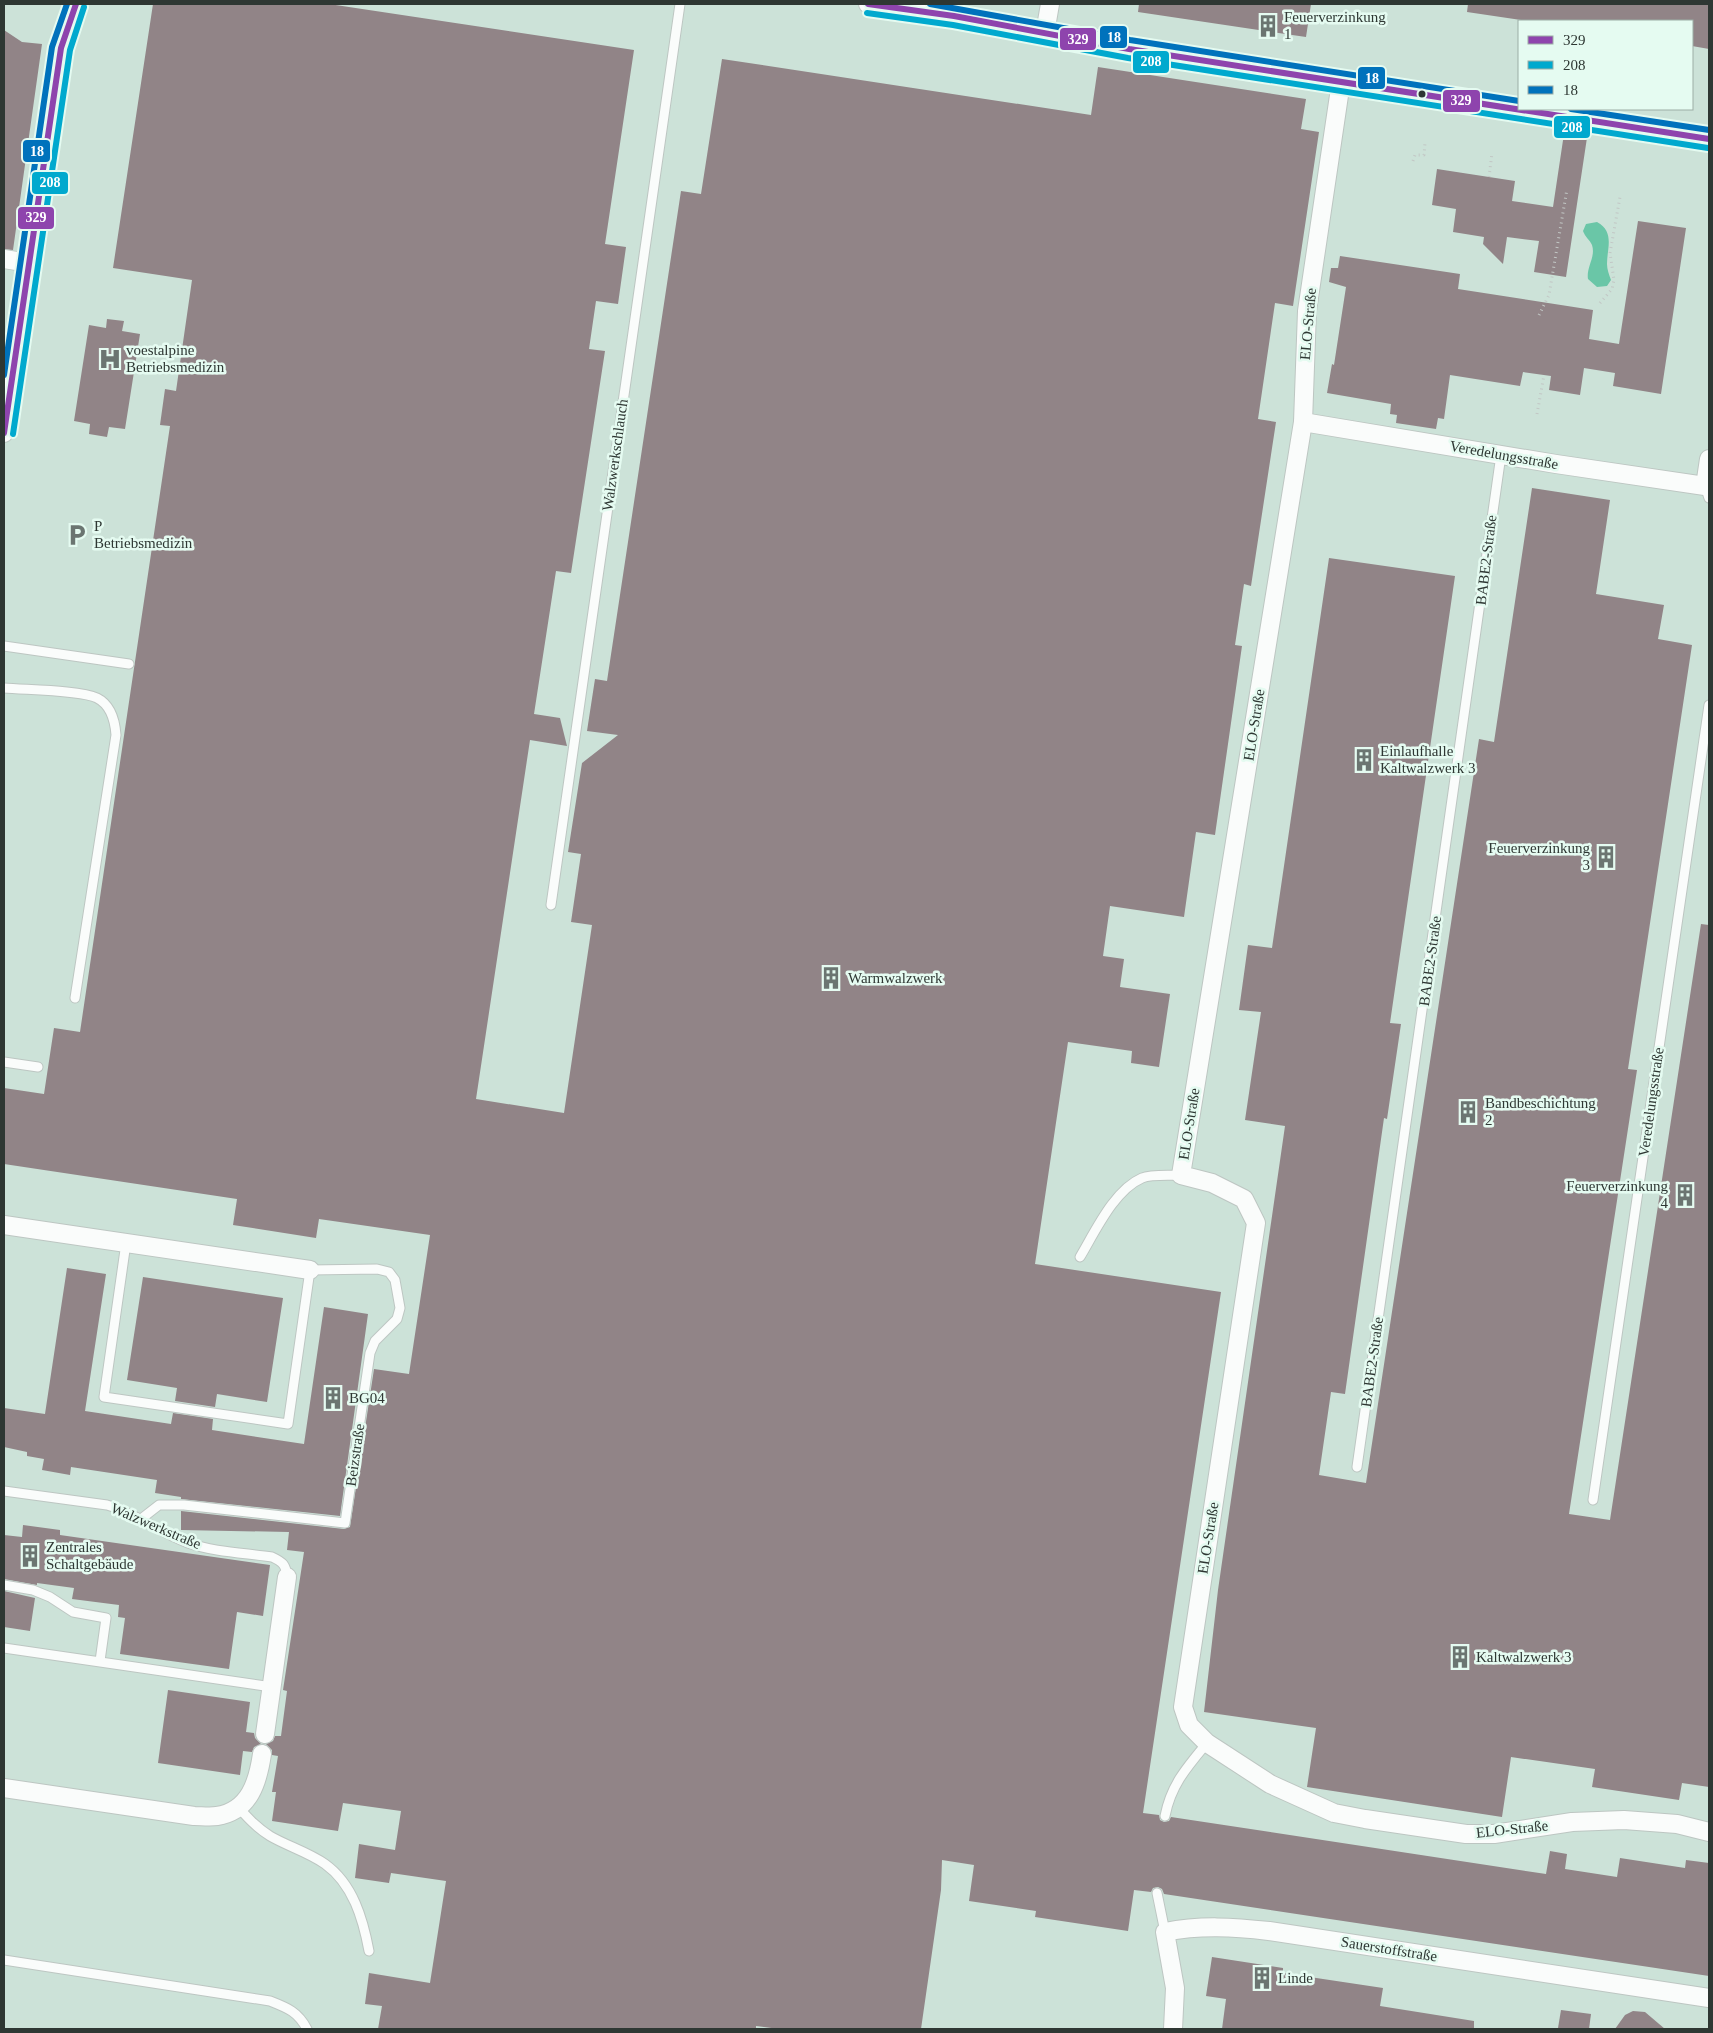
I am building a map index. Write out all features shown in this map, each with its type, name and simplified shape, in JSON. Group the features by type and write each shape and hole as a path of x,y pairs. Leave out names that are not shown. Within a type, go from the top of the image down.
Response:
{"street":[{"path":"4,433 61,48 68,21 76,4"},
{"path":"868,4 954,16 1129,49 1518,109"},
{"path":"1045,33 1050,4"},
{"name":"ELO-Straße","path":"1341,82 1307,311 1303,422 1181,1175 1212,1183 1244,1199 1256,1223 1183,1707 1189,1725 1207,1743 1270,1784 1334,1812 1365,1819 1466,1834 1494,1834 1572,1822 1624,1820 1676,1824 1709,1832"},
{"path":"1522,110 1567,117"},
{"path":"1589,120 1709,139"},
{"path":"4,259 29,263"},
{"name":"Veredelungsstraße","path":"1303,422 1707,492 1709,459"},
{"name":"Beizstraße","path":"4,1225 310,1270"},
{"name":"Walzwerkstraße","path":"265,1734 287,1577"},
{"path":"4,1788 194,1816 219,1816 238,1807 252,1793 259,1774 262,1754"},
{"name":"Sauerstoffstraße","path":"1165,1932 1187,1928 1210,1927 1262,1930 1709,1998"},
{"path":"1165,1932 1175,1988 1172,2029"}],"lane":[{"name":"Walzwerkschlauch","path":"551,906 680,4"},
{"name":"BABE2-Straße","path":"1357,1467 1501,455"},
{"path":"4,646 128,664"},
{"path":"4,688 80,694 98,698 108,708 115,721 116,735 76,998"},
{"name":"Veredelungsstraße","path":"1593,1500 1709,705"},
{"path":"4,1062 38,1067"},
{"path":"1080,1257 1107,1212 1125,1188 1143,1178 1181,1175"},
{"path":"126,1243 104,1397 288,1424 310,1270"},
{"name":"Beizstraße","path":"141,1519 158,1505 184,1505 345,1523 370,1353 375,1341 397,1319 400,1308 398,1293 395,1280 389,1272 383,1270 310,1270"},
{"name":"Walzwerkstraße","path":"4,1491 107,1505 124,1510 188,1543 272,1557 286,1566 287,1577"},
{"path":"4,1585 33,1590 50,1597 72,1612 106,1618 100,1661"},
{"path":"4,1648 272,1687"},
{"path":"1165,1816 1167,1804 1179,1776 1207,1743"},
{"path":"238,1807 255,1825 268,1835 325,1864 338,1876 349,1889 359,1910 369,1951"},
{"path":"1157,1893 1165,1932"},
{"path":"4,1960 270,2001 291,2009 307,2029"}],"path":[{"path":"1413,161 1415,154 1424,156 1426,143"},
{"path":"1489,177 1492,153"},
{"path":"1539,315 1549,295 1567,189"},
{"path":"1600,303 1612,289 1614,280 1610,253 1620,197"},
{"path":"1537,414 1544,375"}],"shaded area":[{"path":"4,4 1709,4 1709,2029 4,2029"},
{"path":"1597,222 1603,226 1608,235 1607,266 1611,280 1607,286 1597,287 1588,279 1593,249 1583,231 1586,224"}],"building":[{"name":"Warmwalzwerk","path":"153,4 329,4 634,50 605,244 626,247 618,304 596,301 589,349 605,351 571,573 556,571 534,714 560,718 567,746 530,740 476,1099 564,1113 592,925 571,922 581,854 568,852 582,763 618,735 587,731 595,679 607,681 681,191 701,194 722,59 1091,115 1098,67 1306,99 1301,129 1319,132 1293,306 1275,303 1258,419 1276,422 1251,586 1244,584 1235,645 1242,646 1215,835 1196,832 1184,917 1110,906 1103,956 1124,959 1120,987 1170,994 1159,1067 1131,1063 1132,1051 1068,1042 1035,1264 1221,1292 1143,1813 1159,1815 1160,1820 1164,1822 1169,1821 1171,1817 1546,1874 1550,1851 1567,1854 1565,1869 1617,1877 1620,1858 1685,1868 1686,1860 1709,1863 1709,1976 1164,1894 1162,1889 1158,1887 1153,1888 1151,1892 1134,1890 1128,1931 1035,1917 1036,1911 969,1901 974,1865 942,1860 941,1890 921,2029 779,2029 756,2026 756,2029 378,2029 382,2006 365,2004 369,1973 430,1983 446,1881 391,1873 389,1883 355,1878 359,1844 395,1850 401,1811 343,1803 338,1831 272,1821 276,1792 272,1792 278,1756 272,1755 272,1750 266,1744 273,1741 275,1736 281,1736 287,1691 283,1690 304,1552 287,1550 289,1532 181,1530 181,1511 344,1529 350,1527 374,1369 409,1374 430,1235 319,1219 316,1238 233,1225 237,1199 4,1164 4,1088 44,1094 54,1028 80,1032 170,426 160,425 165,389 176,391 192,280 113,268"},
{"name":"Feuerverzinkung 1","path":"1139,4 1311,4 1306,37 1138,12"},
{"path":"1468,4 1709,4 1709,49 1693,46 1693,20 1520,20 1467,12"},
{"path":"4,30 22,42 42,44 13,250 4,249"},
{"path":"1574,110 1588,110 1581,113 1578,119 1582,128 1588,131 1566,277 1534,272 1539,241 1507,237 1503,264 1483,244 1484,237 1453,232 1456,209 1432,205 1437,169 1515,181 1512,201 1553,207 1565,127 1571,127 1577,119"},
{"path":"1638,221 1686,228 1661,394 1613,386 1615,373 1584,368 1580,395 1549,390 1551,376 1523,372 1520,386 1450,375 1444,419 1438,418 1436,429 1396,423 1397,415 1390,414 1391,404 1327,393 1332,364 1334,365 1346,287 1329,282 1331,268 1338,268 1340,256 1460,274 1458,289 1593,310 1589,339 1619,344"},
{"name":"voestalpine Betriebsmedizin","path":"107,319 124,321 122,331 140,334 125,429 109,427 107,437 89,434 90,424 74,421 89,325 106,328"},
{"path":"1532,488 1610,500 1596,594 1664,605 1658,639 1692,645 1628,1069 1637,1070 1569,1514 1610,1520 1701,924 1709,925 1709,1787 1682,1783 1679,1800 1592,1787 1595,1769 1511,1757 1502,1817 1307,1787 1316,1728 1204,1712 1218,1590 1285,1126 1245,1120 1261,1012 1239,1010 1248,945 1272,948 1329,558 1455,576 1390,1023 1401,1024 1387,1119 1384,1118 1345,1394 1331,1392 1319,1475 1366,1483 1479,739 1494,742"},
{"name":"BG04","path":"67,1268 106,1274 85,1411 171,1424 173,1413 213,1419 212,1430 304,1444 324,1307 368,1314 340,1516 181,1499 181,1497 155,1493 157,1480 71,1467 70,1475 42,1470 44,1459 27,1456 27,1452 4,1447 4,1408 45,1414"},
{"path":"143,1277 283,1298 267,1402 217,1394 215,1407 175,1401 177,1388 127,1380"},
{"path":"23,1525 60,1530 60,1535 270,1565 263,1616 237,1612 229,1669 120,1654 125,1618 118,1617 119,1605 72,1599 74,1588 37,1583 37,1585 4,1579 4,1535 22,1537"},
{"path":"4,1591 35,1598 30,1631 4,1627"},
{"path":"168,1690 250,1702 246,1732 254,1733 255,1738 261,1744 254,1747 252,1752 243,1751 240,1775 158,1763"},
{"path":"1212,1957 1283,1968 1283,1973 1383,1988 1380,2006 1474,2021 1474,2029 1222,2029 1226,1999 1206,1996"},
{"path":"1561,2010 1591,2014 1589,2029 1558,2028"},
{"path":"1633,2011 1645,2012 1665,2029 1615,2029 1625,2015"}],"transit line":[{"name":"18","path":"4,375 52,47 67,4"},
{"name":"329","path":"4,433 61,48 76,4"},
{"name":"329","path":"868,4 954,16 1129,49 1518,109"},
{"name":"18","path":"930,4 1130,40 1518,101"},
{"name":"208","path":"13,434 70,50 84,7"},
{"name":"208","path":"867,13 953,25 1128,58 1708,148"},
{"name":"329","path":"1522,110 1709,139"},
{"name":"18","path":"1578,110 1709,130"}],"place":[{"name":"Feuerverzinkung 1","path":"1268,26"},
{"name":"voestalpine Betriebsmedizin","path":"110,359"},
{"name":"P Betriebsmedizin","path":"77,535"},
{"name":"Einlaufhalle Kaltwalzwerk 3","path":"1364,760"},
{"name":"Feuerverzinkung 3","path":"1606,857"},
{"name":"Warmwalzwerk","path":"831,978"},
{"name":"Bandbeschichtung 2","path":"1468,1112"},
{"name":"Feuerverzinkung 4","path":"1685,1195"},
{"name":"BG04","path":"333,1398"},
{"name":"Zentrales Schaltgebäude","path":"30,1556"},
{"name":"Kaltwalzwerk 3","path":"1460,1657"},
{"name":"Linde","path":"1262,1978"}]}
